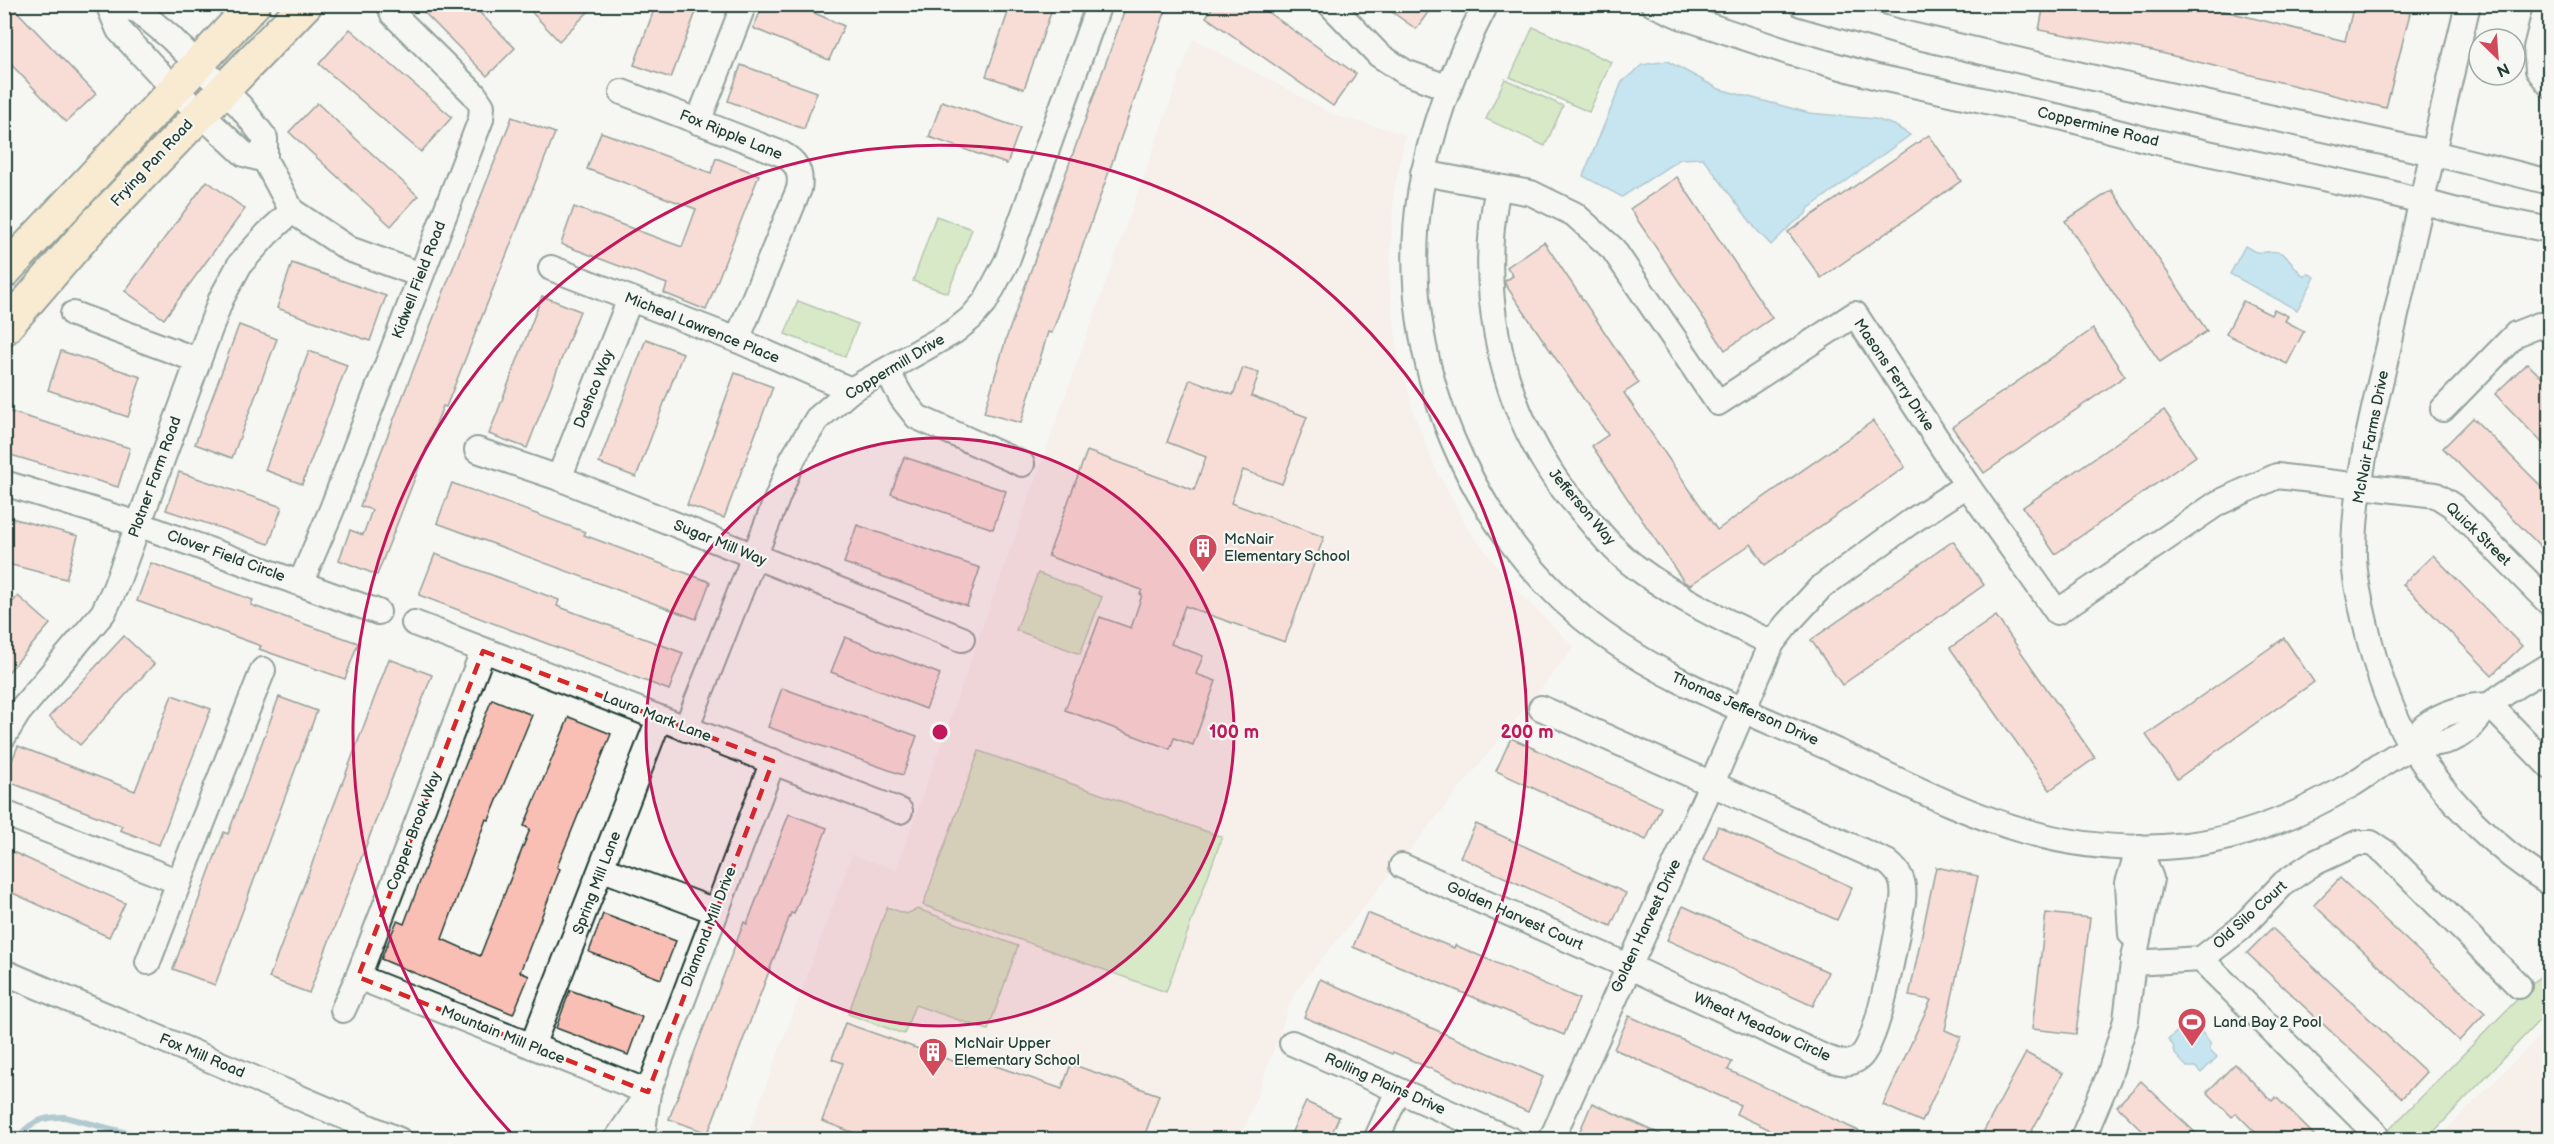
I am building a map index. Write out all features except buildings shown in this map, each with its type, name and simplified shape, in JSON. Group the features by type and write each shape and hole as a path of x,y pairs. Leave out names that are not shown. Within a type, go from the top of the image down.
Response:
{"main road":[{"path":"4,272 254,4"},
{"name":"Frying Pan Road","path":"4,329 92,227 306,4"}],"street":[{"path":"108,4 118,30 174,89 244,154 266,160"},
{"path":"116,4 139,11 170,37 241,107 265,138 266,160 292,212 349,249 421,275"},
{"name":"Kidwell Field Road","path":"301,582 332,509 481,119 482,106 474,94 393,14 389,4"},
{"path":"698,122 744,4"},
{"name":"Coppermill Drive","path":"686,729 793,458 817,420 851,390 955,331 986,302 1007,261 1099,4"},
{"path":"1330,4 1379,55 1405,72 1449,88"},
{"name":"Thomas Jefferson Drive","path":"1486,4 1464,49 1449,88 1424,172 1417,219 1417,285 1422,330 1443,417 1482,499 1536,573 1587,621 1654,667 1743,712 1797,733 1999,824 2043,837 2078,843 2114,848 2202,842 2257,828 2325,799 2412,747"},
{"name":"Coppermine Road","path":"1653,4 1680,16 1791,53 1877,77 2060,117 2148,140 2387,192 2461,212 2550,230"},
{"path":"1801,4 1902,33 2141,89 2433,153 2550,182"},
{"name":"McNair Farms Drive","path":"2468,4 2421,202 2358,487 2354,549 2360,602 2371,651 2385,690 2412,747 2452,799 2491,838 2528,869 2550,883"},
{"path":"2547,4 2536,48 2538,70 2550,86"},
{"name":"Fox Ripple Lane","path":"621,92 782,154 791,159 798,168 801,178 800,189 737,340"},
{"name":"Masons Ferry Drive","path":"1424,172 1531,193 1574,214 1613,249 1718,403 1855,314 1967,485 2057,612 2218,503 2277,476 2358,487"},
{"name":"Jefferson Way","path":"1498,187 1491,221 1491,301 1502,362 1525,424 1552,474 1597,529 1635,567 1673,593 1717,618 1772,643"},
{"name":"Plotner Farm Road","path":"4,736 18,713 103,613 115,588 221,298 240,264 267,234 292,212"},
{"name":"Micheal Lawrence Place","path":"551,268 737,340 851,390"},
{"name":"Dashco Way","path":"559,478 630,299"},
{"path":"73,314 197,360"},
{"path":"2443,409 2517,334 2540,325 2550,330"},
{"path":"887,371 902,398 917,417 1022,464"},
{"name":"Sugar Mill Way","path":"477,450 559,478 962,639"},
{"name":"Clover Field Circle","path":"4,483 138,524 378,612"},
{"name":"Golden Harvest Drive","path":"1551,1140 1712,783 1772,643 1821,587 1909,523 1967,485"},
{"name":"Quick Street","path":"2358,487 2418,491 2436,495 2453,506 2550,604"},
{"name":"Laura Mark Lane","path":"414,623 900,812"},
{"name":"Copper Brook Way","path":"343,1010 358,977 483,651"},
{"path":"2412,747 2423,728 2429,724 2459,710 2490,705 2550,665"},
{"path":"148,962 263,670"},
{"path":"2490,705 2550,767"},
{"path":"1541,708 1712,783"},
{"name":"Spring Mill Lane","path":"532,1046 603,869 659,719"},
{"name":"Diamond Mill Drive","path":"642,1140 648,1092 773,761"},
{"name":"Wheat Meadow Circle","path":"1628,966 1843,1063 1857,1060 1867,1050 1876,1028 1903,901 1904,886 1898,871 1887,862 1712,783"},
{"path":"4,813 178,882"},
{"name":"Old Silo Court","path":"2133,963 2201,959 2240,929 2284,883 2312,864 2357,843 2371,843 2385,852 2519,986"},
{"path":"2085,1138 2109,1076 2126,1020 2133,963 2151,879 2139,847"},
{"name":"Golden Harvest Court","path":"1402,866 1628,966"},
{"path":"603,869 715,911"},
{"path":"2201,959 2375,1133"},
{"name":"Fox Mill Road","path":"4,972 399,1140"},
{"name":"Mountain Mill Place","path":"358,977 648,1092"},
{"name":"Rolling Plains Drive","path":"1292,1043 1511,1140"},
{"path":"1376,1140 1398,1091"},
{"name":"Diamond Mill Drive","path":"616,1140 648,1092"}],"highlighted area":[{"path":"483,651 773,761 648,1092 358,977"}],"shaded area":[{"path":"1193,39 1336,116 1405,134 1393,196 1389,278 1397,350 1413,411 1435,468 1468,529 1511,585 1574,647 1294,993 1241,1139 746,1140 852,855 896,870"},
{"path":"2549,1027 2549,1139 2437,1139"}],"green space":[{"path":"1533,27 1611,62 1589,112 1510,77"},
{"path":"1505,79 1563,106 1545,146 1486,119"},
{"path":"936,216 972,229 948,293 913,281"},
{"path":"798,301 858,324 845,357 785,334"},
{"path":"1038,573 1102,597 1080,654 1016,630"},
{"path":"979,751 1222,837 1166,992 923,905"},
{"path":"887,907 906,914 918,909 1018,946 988,1030 915,1005 904,1034 848,1014"},
{"path":"2549,967 2549,1010 2427,1139 2379,1140"}],"water":[{"path":"1667,61 1719,89 1809,113 1875,119 1894,125 1910,135 1809,208 1805,215 1771,245 1755,228 1703,158 1680,159 1622,197 1583,176 1622,82 1642,65"},
{"path":"2245,246 2256,252 2281,253 2301,274 2305,276 2307,273 2315,277 2297,310 2230,274"},
{"name":"Land Bay 2 Pool","path":"2185,1024 2190,1030 2199,1029 2210,1042 2210,1050 2217,1057 2201,1073 2195,1067 2187,1067 2175,1054 2173,1045 2168,1040"}],"waterway":[{"path":"17,1140 37,1121 57,1117 65,1117 150,1139 192,1138"}],"place":[{"name":"McNair Elementary School","path":"1203,574"},
{"name":"Land Bay 2 Pool","path":"2192,1048"},
{"name":"McNair Upper Elementary School","path":"933,1078"}]}
